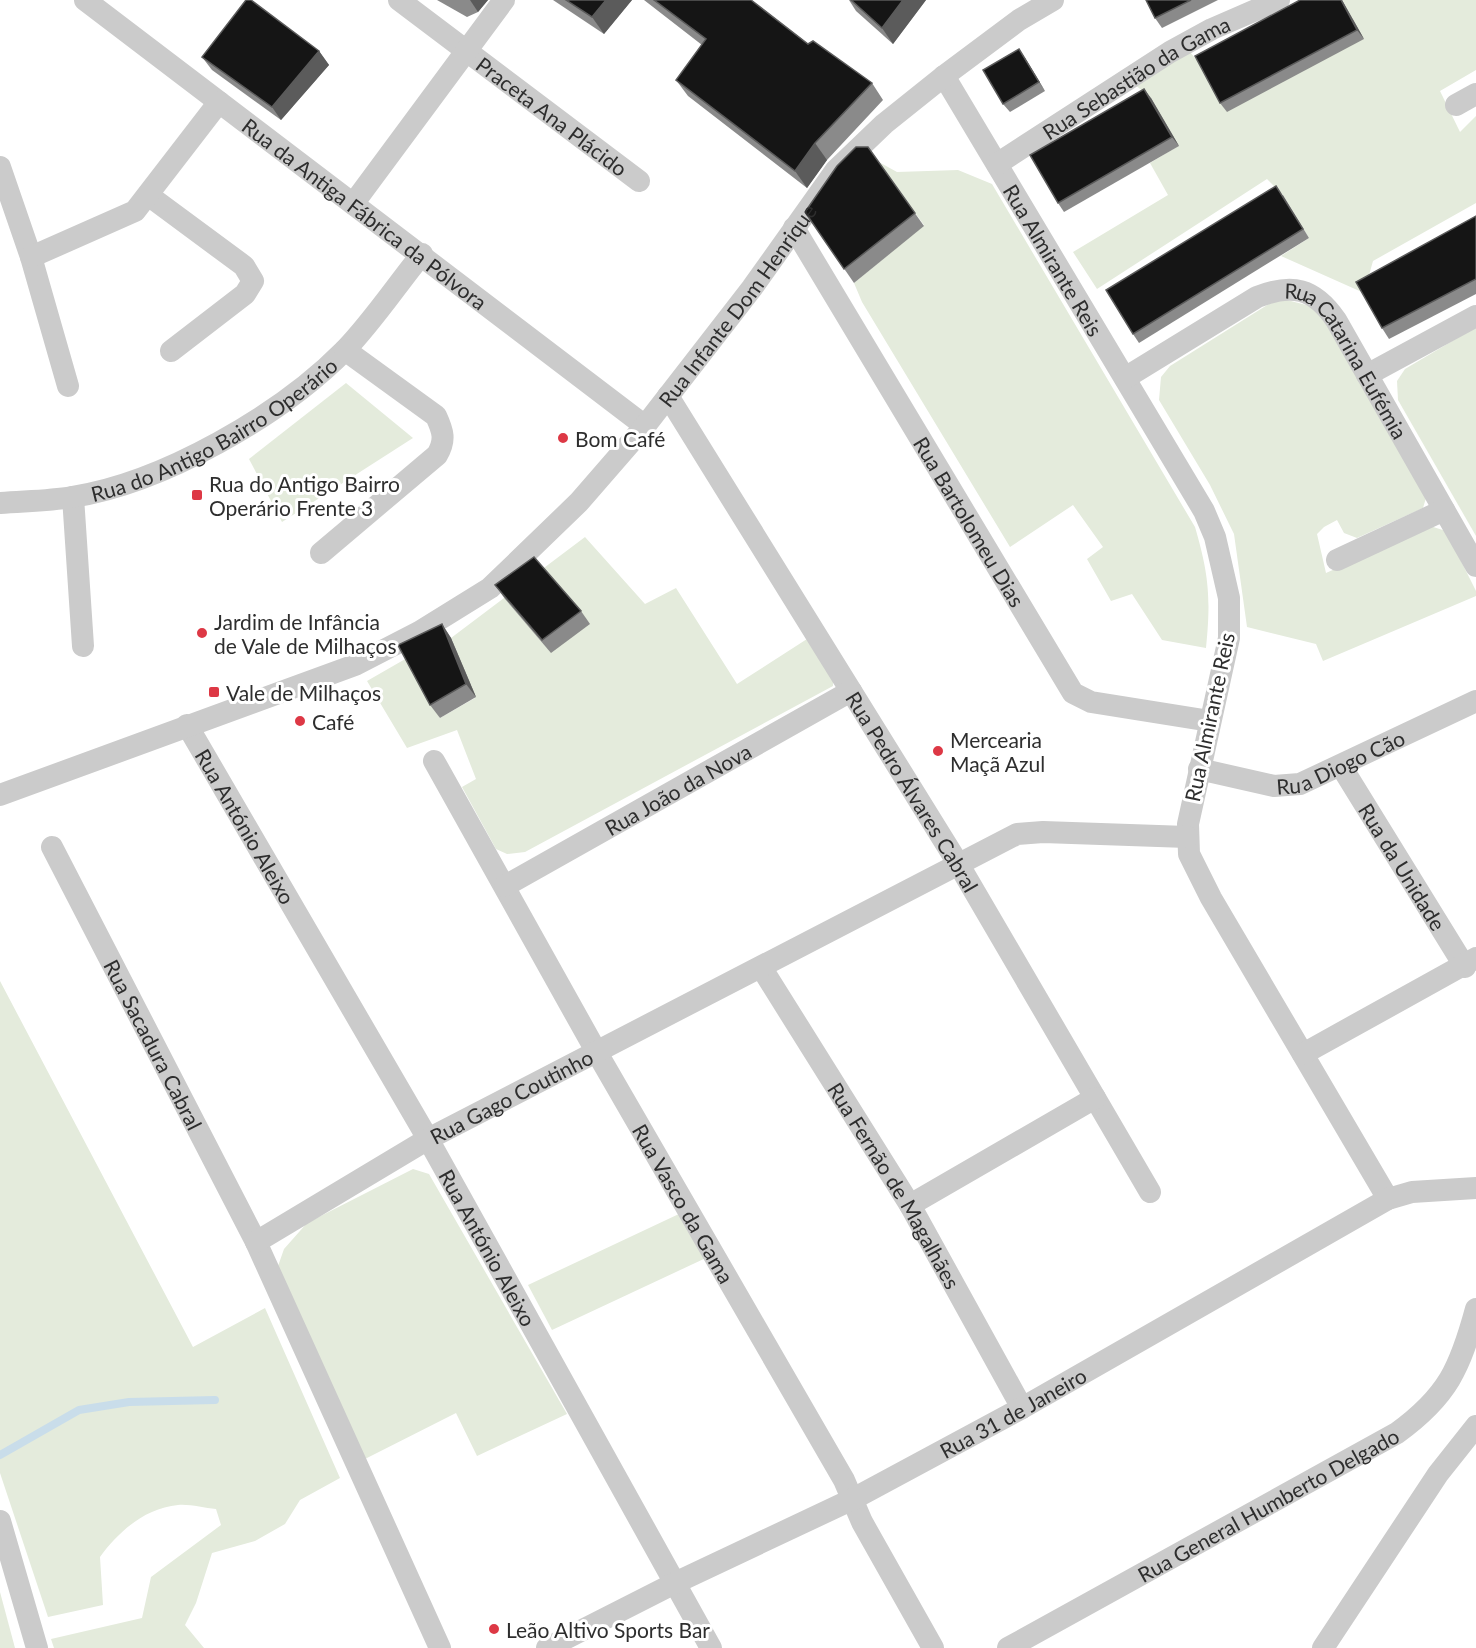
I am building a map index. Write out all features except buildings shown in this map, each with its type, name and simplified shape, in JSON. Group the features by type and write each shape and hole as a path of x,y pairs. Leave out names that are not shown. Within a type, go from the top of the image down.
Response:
{"street":[{"name":"Rua da Antiga Fábrica da Pólvora","path":"86,0 645,426"},
{"name":"Praceta Ana Plácido","path":"399,0 639,181"},
{"path":"352,204 504,0"},
{"name":"Rua Infante Dom Henrique","path":"0,795 355,665 419,632 490,588 579,502 645,426 836,170 884,124 945,76 1019,20 1053,0"},
{"name":"Rua Sebastião da Gama","path":"997,164 1170,52 1280,0"},
{"name":"Rua Almirante Reis","path":"945,76 1204,511 1222,562 1229,598 1229,638 1190,808 1187,837 1189,854 1196,872 1388,1199"},
{"path":"1456,105 1476,94"},
{"path":"31,257 135,211 219,102"},
{"path":"0,167 31,257 68,386"},
{"path":"148,195 244,266 253,281 245,294 171,351"},
{"name":"Rua Bartolomeu Dias","path":"794,228 1073,693 1091,702 1210,721"},
{"name":"Rua do Antigo Bairro Operário","path":"0,503 74,497 156,471 221,441 276,407 345,350 422,254"},
{"name":"Rua Catarina Eufémia","path":"1125,378 1257,297 1277,289 1294,289 1310,294 1328,308 1476,566"},
{"path":"1367,375 1476,315"},
{"name":"Rua do Antigo Bairro Operário","path":"321,553 437,455 443,444 442,430 436,416 345,350"},
{"name":"Rua Pedro Álvares Cabral","path":"668,396 959,865 1150,1192"},
{"name":"Rua do Antigo Bairro Operário","path":"74,497 83,646"},
{"path":"1337,560 1444,510"},
{"name":"Rua João da Nova","path":"505,886 851,691"},
{"name":"Rua Diogo Cão","path":"1199,769 1287,786 1300,784 1476,701"},
{"name":"Rua António Aleixo","path":"187,725 428,1139 711,1648"},
{"name":"Rua Vasco da Gama","path":"434,761 596,1051 844,1480 933,1648"},
{"name":"Rua da Unidade","path":"1341,766 1470,962"},
{"name":"Rua Gago Coutinho","path":"256,1242 428,1139 1010,837 1025,832 1187,837"},
{"name":"Rua Sacadura Cabral","path":"52,846 256,1242"},
{"path":"1302,1054 1470,962"},
{"name":"Rua Fernão de Magalhães","path":"761,967 910,1205 1022,1408"},
{"path":"910,1205 1095,1098"},
{"name":"Rua 31 de Janeiro","path":"547,1648 675,1582 853,1499 1022,1408 1388,1199 1412,1192 1476,1188"},
{"path":"256,1242 440,1648"},
{"name":"Rua General Humberto Delgado","path":"1008,1648 1397,1432 1414,1420 1441,1394 1455,1373 1466,1346 1476,1309"},
{"path":"1323,1648 1438,1474 1476,1426"},
{"path":"0,1521 37,1648"}],"green space":[{"path":"1342,0 1476,0 1476,70 1440,91 1460,132 1476,116 1476,203 1373,261 1364,293 1281,256 1309,238 1283,195 1267,179 1097,289 1073,252 1168,195 1150,163 1178,146 1151,98 1134,84 1190,52 1201,65 1363,39"},
{"path":"877,161 897,172 958,170 992,184 1195,527 1208,587 1206,648 1162,640 1132,594 1111,601 1087,559 1103,547 1073,505 1010,547 862,302 854,283 924,225"},
{"path":"1287,300 1310,306 1323,318 1426,498 1423,508 1357,538 1344,533 1337,520 1324,527 1317,534 1326,573 1430,526 1446,531 1476,591 1476,596 1323,661 1316,644 1247,627 1234,534 1210,485 1159,400 1161,377 1170,366 1272,302"},
{"path":"1476,327 1476,536 1398,400 1397,381 1405,369"},
{"path":"346,383 413,438 282,522 249,459"},
{"path":"585,537 645,604 676,588 737,684 807,639 833,676 833,686 525,852 507,854 496,849 462,787 476,779 457,730 407,748 367,681 407,658 440,718 475,698 451,638"},
{"path":"0,981 193,1347 265,1308 340,1478 300,1500 285,1524 255,1541 212,1553 196,1603 185,1625 204,1648 54,1648 51,1639 142,1618 151,1577 221,1525 216,1509 178,1505 166,1507 133,1523 100,1557 103,1605 48,1617 0,1473"},
{"path":"413,1169 429,1174 567,1414 477,1456 456,1413 363,1460 277,1269 284,1249 307,1223"},
{"path":"681,1213 708,1257 552,1330 528,1285"},
{"path":"0,1592 15,1648 0,1648"}],"waterway":[{"path":"0,1455 79,1410 129,1402 215,1400"}],"place":[{"name":"Bom Café","path":"563,438"},
{"name":"Rua do Antigo Bairro Operário Frente 3","path":"197,495"},
{"name":"Jardim de Infância de Vale de Milhaços","path":"202,633"},
{"name":"Vale de Milhaços","path":"214,692"},
{"name":"Café","path":"300,721"},
{"name":"Mercearia Maçã Azul","path":"938,751"},
{"name":"Leão Altivo Sports Bar","path":"494,1629"}]}
